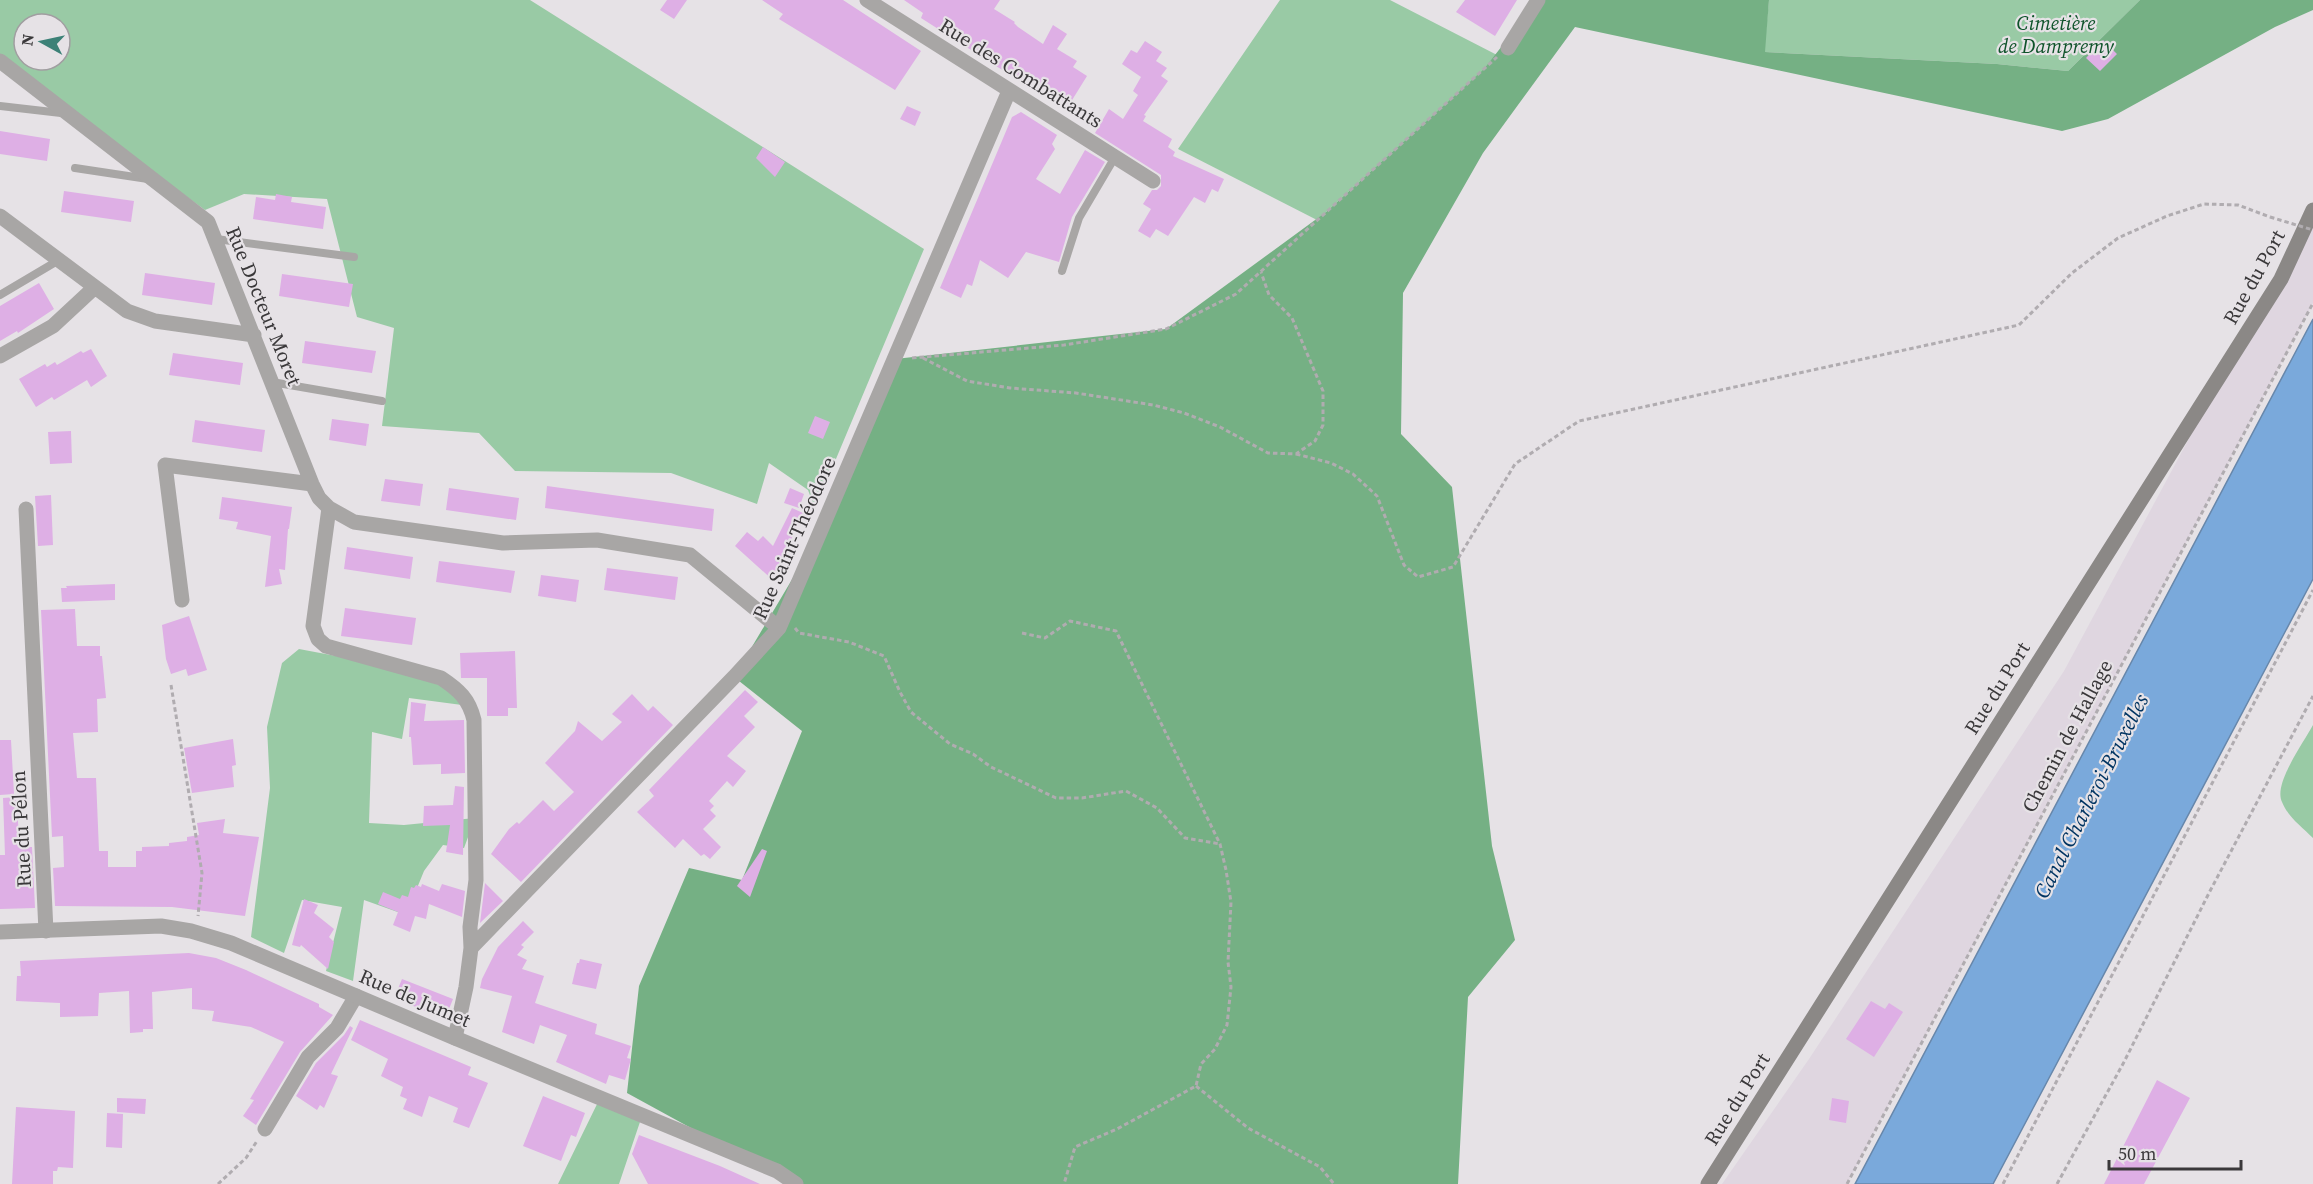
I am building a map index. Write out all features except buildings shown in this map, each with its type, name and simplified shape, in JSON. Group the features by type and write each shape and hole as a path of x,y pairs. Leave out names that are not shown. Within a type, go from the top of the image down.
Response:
{"main road":[{"name":"Rue du Port","path":"1708,1184 2281,279 2313,210"}],"street":[{"name":"Rue des Combattants","path":"867,0 1153,181"},
{"path":"1508,48 1538,0"},
{"name":"Rue Docteur Moret","path":"0,61 208,222 312,484 319,498 329,508 354,522 503,543 597,540 690,555 782,622"},
{"name":"Rue Saint-Théodore","path":"471,948 753,658 782,622 1009,91"},
{"path":"0,216 127,311 155,321 254,335"},
{"path":"0,356 53,326 95,287"},
{"path":"182,600 165,465 312,484"},
{"path":"329,508 313,626 318,639 326,646 441,678 456,689 471,705 474,720 476,880 466,987 455,1038"},
{"name":"Rue du Pélon","path":"26,509 46,931"},
{"name":"Rue de Jumet","path":"0,932 161,926 231,943 777,1171 796,1184"},
{"path":"265,1129 308,1057 337,1028 356,996"}],"lane":[{"path":"0,106 69,114"},
{"path":"1062,271 1079,218 1115,158"},
{"path":"75,168 154,180"},
{"path":"215,239 354,257"},
{"path":"0,295 59,260"},
{"path":"272,382 382,400"}],"path":[{"path":"1508,48 1236,294 1166,329 1064,345 921,357 967,381 1010,388 1076,393 1153,405 1184,413 1220,427 1268,453 1296,454 1332,463 1353,474 1377,496 1404,565 1419,577 1453,567 1515,464 1579,421 2019,325 2072,273 2118,238 2166,216 2204,204 2238,205 2313,230"},
{"path":"1261,272 1269,295 1292,318 1323,391 1323,425 1315,441 1296,454"},
{"name":"Chemin de Hallage","path":"1847,1184 2313,303"},
{"path":"2003,1184 2313,590"},
{"path":"1022,633 1045,638 1070,621 1116,631 1220,844 1231,902 1228,962 1231,987 1227,1025 1215,1049 1201,1064 1196,1086 1117,1129 1075,1148 1064,1184"},
{"path":"782,622 799,633 849,642 884,656 911,712 950,744 973,754 991,767 1056,798 1082,798 1126,791 1157,808 1185,838 1220,844"},
{"path":"171,685 202,873 197,933"},
{"path":"2057,1184 2124,1062 2209,892 2313,696"},
{"path":"1196,1086 1248,1128 1320,1167 1334,1184"},
{"path":"218,1184 246,1158 265,1129"}],"shaded area":[{"path":"2313,208 2313,303 1847,1184 1722,1184 1809,1059 2064,671"}],"green space":[{"path":"0,0 530,0 924,249 815,509 808,490 769,463 757,504 671,473 515,471 479,433 382,426 394,328 357,317 327,199 244,194 205,210 15,72 72,72 72,12 12,12 12,70 0,61"},
{"path":"1280,0 1390,0 1499,56 1317,220 1178,149"},
{"path":"1538,0 1769,0 1765,52 1997,64 2068,71 2140,0 2313,0 2313,10 2275,27 2108,119 2062,131 1575,27 1483,153 1403,293 1401,434 1452,487 1492,846 1515,940 1468,997 1458,1184 793,1184 627,1093 639,986 689,868 742,880 802,731 734,677 822,529 895,359 1166,329 1326,212 1484,69"},
{"name":"Cimetière de Dampremy","path":"1769,0 2140,0 2068,71 1997,64 1764,52"},
{"path":"299,649 421,672 456,689 462,705 409,698 402,739 372,732 369,823 404,825 475,818 464,848 443,845 424,871 406,915 364,900 353,981 326,971 342,907 302,900 284,953 251,937 270,788 267,727 282,663"},
{"path":"2313,725 2313,838 2288,812 2280,794 2285,774"},
{"path":"600,1098 642,1116 619,1184 558,1184"}],"water":[{"name":"Canal Charleroi-Bruxelles","path":"2313,319 2313,579 1993,1184 1855,1184"}]}
